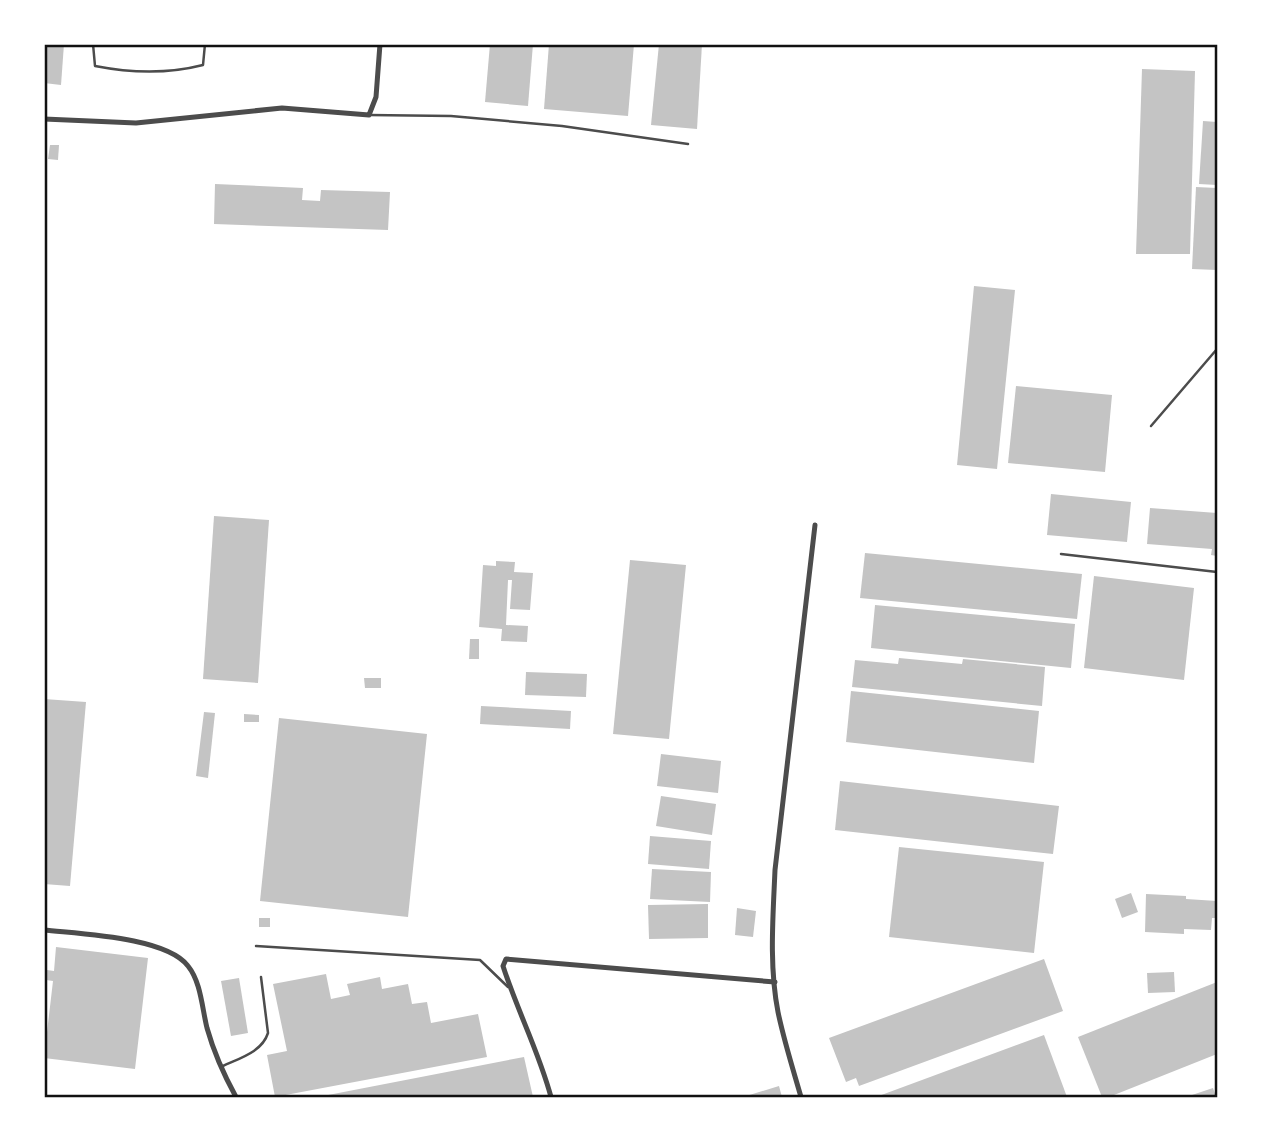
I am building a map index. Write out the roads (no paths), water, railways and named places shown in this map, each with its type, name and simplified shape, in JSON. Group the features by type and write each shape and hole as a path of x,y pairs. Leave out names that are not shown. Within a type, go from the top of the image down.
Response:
{"street":[{"path":"44,119 136,123 282,108 369,115 376,97 380,44"},
{"path":"801,1097 778,1012 772,961 775,870 815,524"},
{"path":"44,930 134,941 161,948 176,955 189,966 197,984 220,1067 236,1097"},
{"path":"551,1097 543,1068 503,966 506,959 775,982"}],"lane":[{"path":"93,44 95,66 122,72 180,71 203,65 205,44"},
{"path":"369,115 451,116 562,126 688,144"},
{"path":"1151,426 1217,349"},
{"path":"1062,554 1217,572"},
{"path":"256,946 480,960 511,990"},
{"path":"220,1067 259,1049 266,1041 268,1033 261,976"}]}
